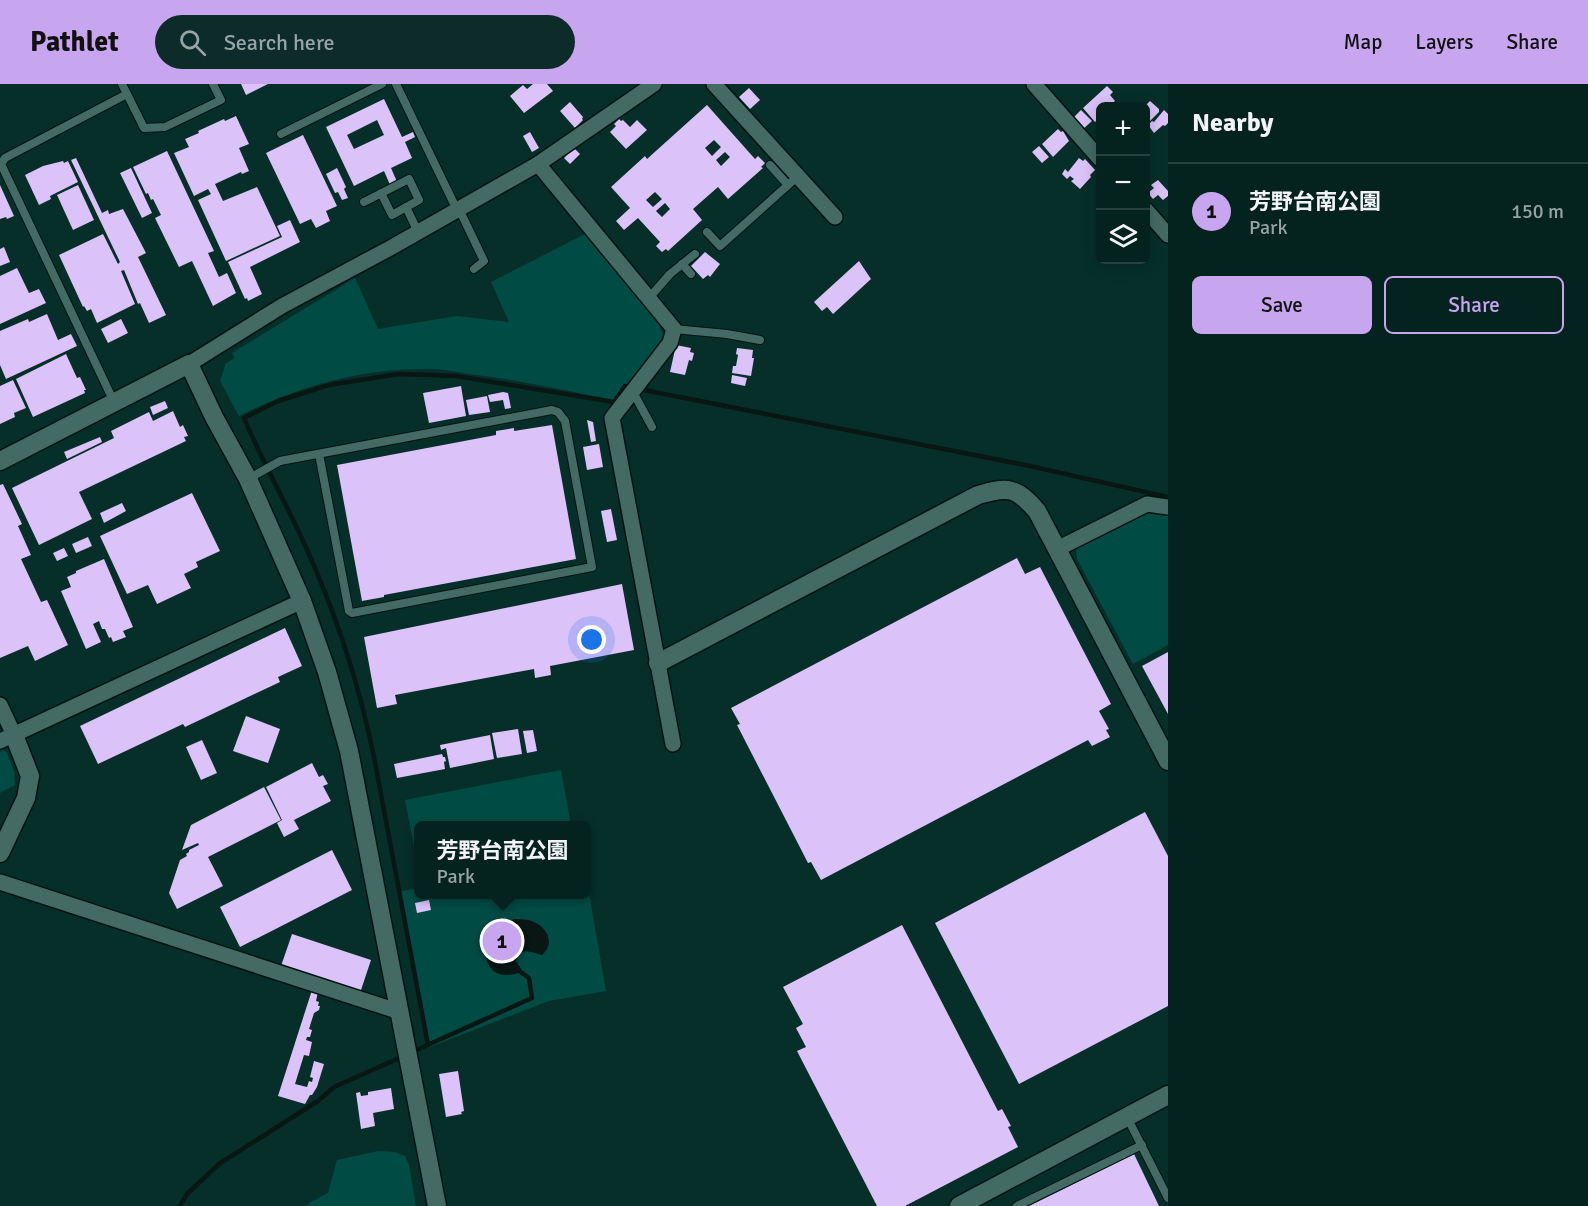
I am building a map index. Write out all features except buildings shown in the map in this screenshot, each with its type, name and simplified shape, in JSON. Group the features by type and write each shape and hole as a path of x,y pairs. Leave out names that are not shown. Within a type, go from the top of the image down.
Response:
{"street":[{"path":"0,461 189,364 282,306 538,164 654,84"},
{"path":"714,84 793,180 835,217"},
{"path":"1034,84 1098,156"},
{"path":"538,164 674,329 670,343 612,418 674,744"},
{"path":"1150,215 1168,235"},
{"path":"189,364 214,417 248,479 302,601 327,672 349,751 437,1206"},
{"path":"658,663 978,495 1009,489 1021,494 1037,511 1168,761"},
{"path":"1057,549 1147,504 1168,507"},
{"path":"7,738 302,601"},
{"path":"0,705 7,738 30,776 26,798 0,853"},
{"path":"0,882 400,1012"},
{"path":"959,1206 1168,1095"}],"lane":[{"path":"122,84 144,128 165,127 221,100 213,84"},
{"path":"281,134 382,84"},
{"path":"396,84 484,261 474,269"},
{"path":"114,402 1,164 5,158 127,94"},
{"path":"706,232 720,246 793,180 770,165"},
{"path":"364,202 409,179 419,200 392,214 381,194"},
{"path":"406,207 418,232"},
{"path":"649,298 670,274 695,254"},
{"path":"682,264 691,274"},
{"path":"674,329 760,340"},
{"path":"633,392 652,427"},
{"path":"248,479 280,461 552,410 558,412 565,420 592,567 352,613 349,611 319,454"},
{"path":"1127,1117 1168,1198"},
{"path":"1017,1206 1142,1145"}],"shaded area":[{"path":"585,234 656,318 664,337 618,401 447,370 400,370 352,376 306,388 239,416 220,381 226,363 235,358 232,353 355,278 378,329 457,316 509,322 491,282"},
{"path":"1148,508 1168,512 1168,645 1133,664 1077,559 1076,547"},
{"path":"3,750 7,752 14,771 15,785 0,793 0,752"},
{"path":"561,770 570,821 414,821 414,847 405,800"},
{"path":"414,889 414,899 590,899 606,991 549,1001 427,1048 398,892"},
{"path":"514,919 529,920 543,928 548,937 548,946 542,955 526,951 520,953 516,961 521,972 507,975 497,973 490,967 487,948 492,937 501,927"},
{"path":"378,1151 395,1152 405,1156 409,1165 416,1206 308,1206 309,1203 328,1193 337,1160"}],"waterway":[{"path":"428,1045 374,757 353,675 336,621 315,569 244,418 278,401 329,385 398,374 456,376 614,402 625,386 631,387"},
{"path":"639,389 1030,466 1168,497"},
{"path":"412,1052 532,998 529,978 518,970"},
{"path":"180,1206 187,1194 219,1164 318,1101 334,1087 404,1056"}],"place":[{"name":"芳野台南公園","path":"502,941"}]}
